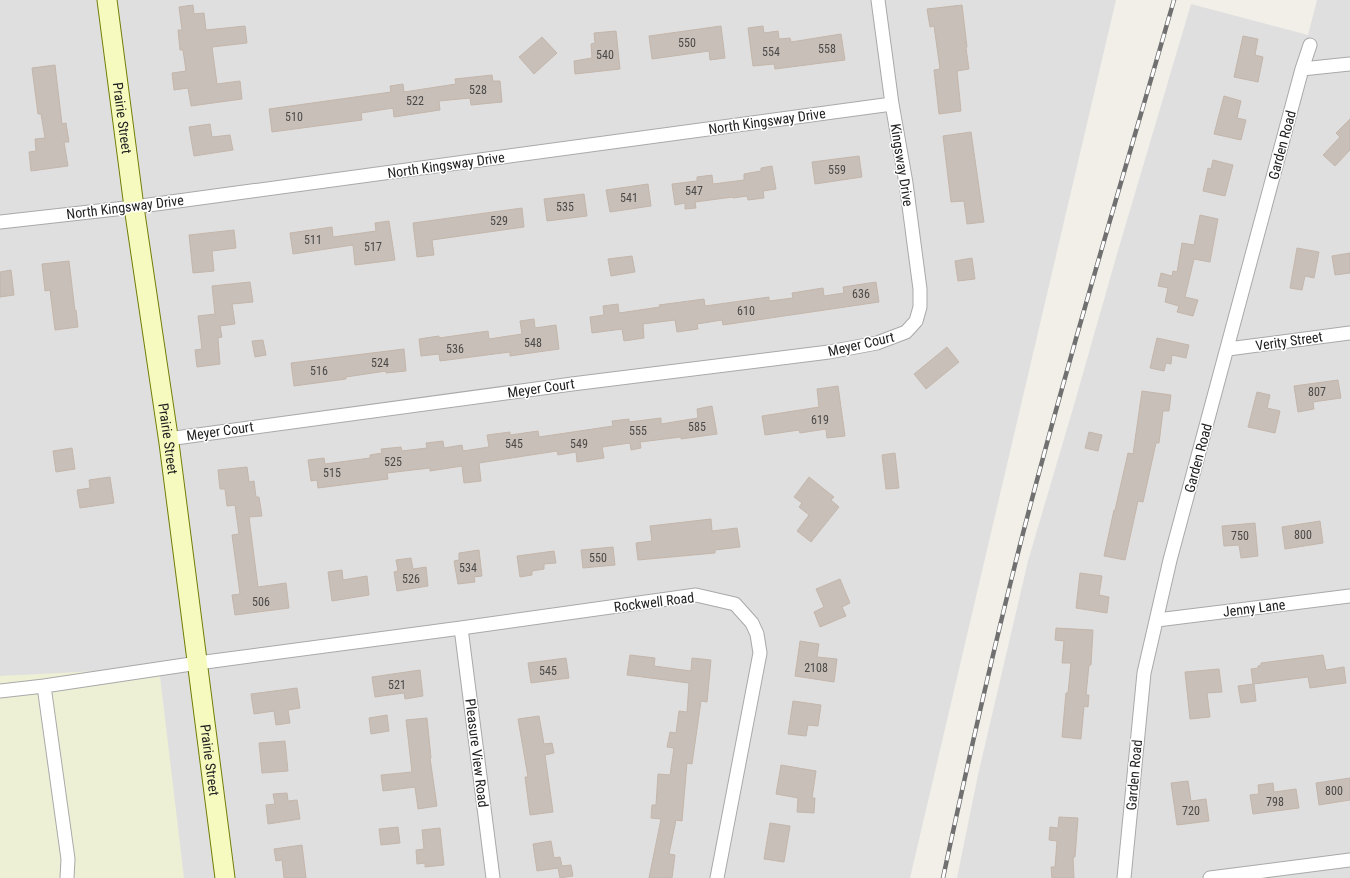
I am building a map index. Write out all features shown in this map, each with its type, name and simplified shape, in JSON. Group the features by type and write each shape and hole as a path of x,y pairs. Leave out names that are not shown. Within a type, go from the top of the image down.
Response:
{"street":[{"name":"Prairie Street","path":"107,0 134,207 168,438 225,878"},
{"name":"Kingsway Drive","path":"878,0 892,104 906,183 920,288 920,307 916,321 911,328"},
{"name":"Garden Road","path":"1124,878 1144,673 1170,560 1228,349 1302,69 1310,45"},
{"path":"1302,69 1350,64"},
{"name":"North Kingsway Drive","path":"0,222 134,207 892,104"},
{"name":"Meyer Court","path":"168,438 564,385 829,352 877,343 906,332 911,328"},
{"name":"Verity Street","path":"1228,349 1350,333"},
{"name":"Rockwell Road","path":"0,691 696,595 735,604 752,623 757,634 760,653 718,878"},
{"name":"Jenny Lane","path":"1157,620 1350,596"},
{"name":"Pleasure View Road","path":"460,628 493,878"},
{"path":"44,686 68,859 67,878"},
{"path":"1210,878 1350,860"}],"shaded area":[{"path":"0,0 1116,0 910,878 0,878"},
{"path":"1317,0 1350,0 1350,878 957,878 978,775 1028,561 1191,4 1308,35"}],"green space":[{"path":"159,668 184,878 0,878 0,676"}],"building":[{"path":"193,5 194,14 204,13 206,30 245,26 247,43 212,47 217,84 240,81 242,99 191,106 188,88 174,90 172,73 186,71 183,50 180,50 178,30 182,30 179,7"},
{"path":"962,5 969,69 957,71 961,111 939,114 934,70 940,69 934,26 930,27 927,9"},
{"path":"721,26 725,58 710,60 709,51 652,59 649,36"},
{"path":"763,26 764,33 778,31 779,39 790,38 791,42 841,34 845,60 775,69 774,64 753,66 748,28"},
{"path":"616,31 620,69 575,74 574,61 592,58 591,44 595,43 594,33"},
{"path":"1243,36 1258,39 1255,55 1263,57 1258,82 1234,77"},
{"path":"542,37 557,53 534,74 519,57"},
{"path":"55,65 62,124 66,123 69,142 64,142 68,166 31,171 29,152 36,151 35,139 45,138 41,114 38,114 32,68"},
{"path":"492,75 493,81 500,81 502,102 471,105 470,98 439,101 440,110 394,117 393,108 361,113 362,120 272,132 269,109 391,92 390,86 403,84 404,92 456,84 455,79"},
{"path":"1224,96 1241,101 1237,118 1246,120 1241,140 1214,134"},
{"path":"1350,119 1350,150 1335,166 1323,155 1340,137 1336,133"},
{"path":"210,124 212,137 230,135 233,150 194,156 189,127"},
{"path":"971,132 984,222 967,224 964,201 951,202 943,136"},
{"path":"859,156 862,177 815,184 812,162"},
{"path":"1213,160 1233,165 1225,196 1203,191 1208,168 1211,169"},
{"path":"772,166 776,189 763,191 764,198 748,200 747,196 695,202 696,208 685,209 685,203 675,205 672,184 697,181 697,177 712,175 713,184 744,180 744,174 761,171 761,168"},
{"path":"648,184 651,206 610,212 606,190"},
{"path":"584,194 587,216 547,221 544,199"},
{"path":"522,208 524,227 432,240 434,255 417,257 413,223"},
{"path":"1200,215 1218,219 1210,262 1194,259 1185,297 1198,300 1193,316 1177,312 1179,306 1165,302 1168,288 1158,286 1161,273 1172,276 1173,271 1177,272 1182,243 1194,245"},
{"path":"389,221 395,260 355,265 353,245 293,254 290,233 332,227 333,237 376,231 375,223"},
{"path":"234,230 236,248 212,251 214,271 193,273 189,235"},
{"path":"1297,248 1319,252 1314,278 1305,276 1302,290 1290,288"},
{"path":"1350,253 1350,273 1335,275 1332,256"},
{"path":"632,256 635,272 611,276 608,259"},
{"path":"972,258 975,279 958,281 955,261"},
{"path":"69,261 78,327 55,330 50,290 45,291 42,264"},
{"path":"11,270 14,295 0,297 0,272"},
{"path":"250,282 253,302 232,304 235,324 220,326 222,337 218,338 220,364 197,367 195,350 202,349 198,316 215,314 212,286"},
{"path":"876,282 879,302 723,325 722,320 697,324 698,329 677,332 675,320 643,324 644,338 624,341 622,329 592,333 590,317 604,315 603,306 618,304 619,313 660,307 659,305 704,299 705,306 769,297 769,301 793,298 792,293 823,288 824,296 844,293 843,287"},
{"path":"534,319 535,328 556,325 559,349 510,356 510,352 440,361 439,354 421,356 419,339 439,336 439,338 488,331 489,339 522,334 520,321"},
{"path":"1157,338 1189,345 1186,358 1172,355 1171,364 1166,363 1164,371 1150,368"},
{"path":"263,340 266,355 255,357 252,341"},
{"path":"947,347 959,362 926,389 914,374"},
{"path":"404,349 406,371 386,373 386,371 346,377 346,379 294,386 291,363"},
{"path":"1338,380 1341,398 1313,402 1314,409 1298,412 1294,386"},
{"path":"838,386 845,436 827,438 826,429 800,433 799,430 765,435 762,416 819,407 817,389"},
{"path":"1142,391 1171,395 1169,411 1163,411 1159,443 1156,443 1143,502 1138,501 1125,560 1104,556 1128,453 1133,454"},
{"path":"1257,392 1270,395 1267,408 1280,411 1275,433 1248,427"},
{"path":"712,406 717,434 681,439 681,437 640,442 641,448 631,450 630,443 602,447 604,458 577,462 576,452 558,455 557,451 479,463 481,481 464,483 462,466 430,471 430,468 387,473 388,479 318,488 317,480 311,481 308,460 324,458 325,464 370,458 370,455 382,453 381,449 401,447 402,451 427,448 426,443 443,441 444,448 462,445 463,451 489,447 487,435 510,432 510,435 538,431 539,437 613,426 612,421 629,419 629,422 661,418 661,424 698,418 697,409"},
{"path":"1089,432 1102,435 1098,451 1085,448"},
{"path":"72,448 75,469 56,472 53,451"},
{"path":"895,453 899,488 886,489 882,455"},
{"path":"247,467 249,482 254,481 256,497 259,497 262,516 249,517 258,587 286,583 289,608 235,615 232,595 240,594 232,535 239,534 235,505 227,506 225,489 220,489 218,470"},
{"path":"110,477 114,503 80,508 77,490 90,488 89,480"},
{"path":"809,477 834,497 831,500 839,507 811,542 797,531 809,515 799,507 802,503 794,497"},
{"path":"711,519 712,531 737,528 740,547 715,550 715,553 638,560 636,543 652,541 650,526"},
{"path":"1320,521 1323,543 1285,549 1282,527"},
{"path":"1255,523 1258,556 1241,558 1239,545 1224,546 1222,526"},
{"path":"613,547 615,565 583,568 581,550"},
{"path":"479,550 482,576 474,577 475,582 458,584 454,561 459,560 459,553"},
{"path":"554,551 556,563 544,564 544,569 532,571 532,575 520,577 517,556"},
{"path":"411,558 413,569 426,567 428,586 397,591 394,572 398,571 396,560"},
{"path":"342,570 343,580 367,576 369,595 332,601 328,572"},
{"path":"1080,573 1102,576 1099,595 1109,597 1107,613 1076,608"},
{"path":"840,579 850,603 842,607 846,616 820,627 814,612 824,607 816,589"},
{"path":"1056,628 1093,630 1091,665 1089,665 1086,695 1089,695 1088,707 1084,706 1081,739 1062,737 1066,693 1068,693 1071,663 1062,663 1064,641 1055,640"},
{"path":"800,641 819,644 817,657 837,659 834,682 795,676"},
{"path":"630,655 655,658 654,666 691,671 692,658 711,660 707,702 701,701 692,764 687,763 682,821 676,820 669,854 675,855 672,878 649,878 661,819 651,818 652,805 656,805 658,774 670,775 674,748 667,747 670,732 676,733 679,711 687,712 689,683 627,675"},
{"path":"1323,655 1326,670 1344,667 1346,683 1310,688 1308,677 1254,684 1256,701 1241,703 1238,686 1253,684 1251,669 1258,668 1261,663"},
{"path":"566,658 569,678 531,683 528,663"},
{"path":"1219,669 1222,692 1207,693 1210,717 1190,719 1185,672"},
{"path":"420,670 423,696 405,699 404,693 375,697 372,677"},
{"path":"297,688 300,708 288,710 290,723 276,725 274,711 254,714 251,694"},
{"path":"793,701 821,705 818,726 808,725 806,736 788,734"},
{"path":"387,715 389,731 371,734 369,718"},
{"path":"539,716 544,744 552,743 554,753 545,755 553,812 530,815 525,777 528,777 518,719"},
{"path":"427,718 430,758 437,806 418,809 415,787 383,791 381,775 412,772 406,720"},
{"path":"285,741 288,771 262,773 259,743"},
{"path":"781,765 816,771 812,798 815,798 814,813 797,812 798,798 776,794"},
{"path":"1350,778 1350,800 1319,805 1316,783"},
{"path":"1188,781 1191,801 1206,799 1209,821 1177,825 1171,783"},
{"path":"1273,783 1274,792 1296,789 1299,808 1253,814 1250,795 1259,794 1258,785"},
{"path":"287,793 288,801 297,800 300,819 268,824 266,805 275,804 273,794"},
{"path":"1059,817 1078,818 1075,857 1073,857 1074,878 1052,878 1051,867 1055,867 1057,841 1049,840 1050,827 1058,828"},
{"path":"770,823 790,826 784,862 764,859"},
{"path":"398,827 400,843 381,845 379,829"},
{"path":"440,828 444,865 425,867 425,863 417,864 416,850 424,849 422,830"},
{"path":"551,841 554,858 560,857 562,866 571,865 573,876 560,878 558,868 537,871 533,844"},
{"path":"302,845 306,878 284,878 282,860 276,861 274,849"}],"railway":[{"path":"943,878 990,669 1038,476 1174,0"}]}
